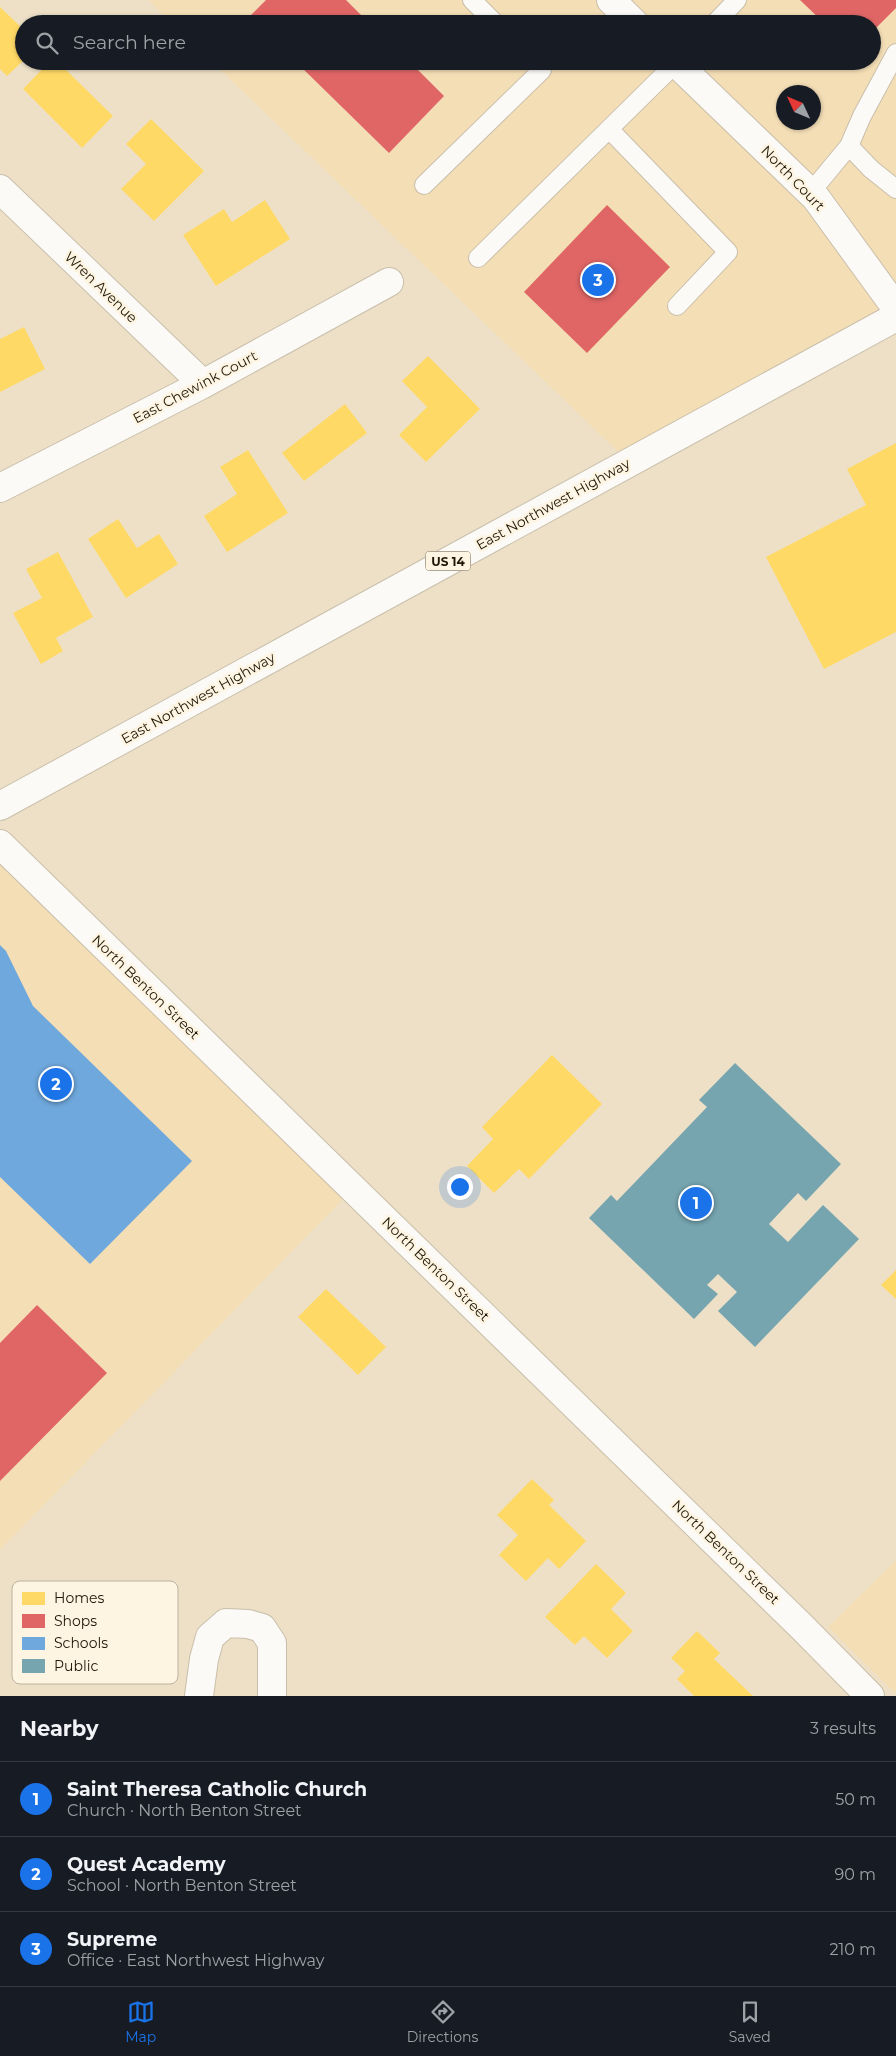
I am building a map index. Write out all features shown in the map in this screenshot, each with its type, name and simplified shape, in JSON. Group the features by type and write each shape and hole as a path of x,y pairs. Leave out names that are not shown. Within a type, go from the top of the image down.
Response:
{"street":[{"path":"611,0 626,15"},
{"name":"North Court","path":"684,70 811,192 896,308"},
{"name":"Wren Avenue","path":"0,189 203,384"},
{"name":"East Chewink Court","path":"0,488 203,384 389,282"},
{"name":"East Northwest Highway","path":"0,806 896,317"},
{"name":"North Benton Street","path":"0,844 789,1614 866,1695"},
{"path":"199,1696 204,1659 210,1637 226,1623 248,1624 262,1628 272,1643 272,1696"}],"lane":[{"path":"472,0 487,15"},
{"path":"723,15 737,0"},
{"path":"811,192 849,146 862,116 896,53"},
{"path":"424,185 542,70"},
{"path":"478,258 668,70"},
{"path":"609,129 728,252 676,306"},
{"path":"849,146 871,169 896,189"}],"shaded area":[{"path":"148,0 896,0 896,317 629,462 220,70 881,70 881,15 163,15"},
{"path":"0,844 353,1189 0,1550"},
{"path":"896,1560 896,1694 828,1627"}],"building: Homes":[{"path":"0,7 15,21 15,68 7,76 0,69"},
{"path":"41,70 66,70 113,116 82,148 23,89"},
{"path":"151,119 204,171 154,221 121,189 146,164 126,144"},
{"path":"265,200 290,239 216,286 183,235 224,209 232,222"},
{"path":"24,327 45,369 0,392 0,339"},
{"path":"428,356 480,409 426,462 399,435 427,407 402,381"},
{"path":"345,404 367,433 304,481 282,453"},
{"path":"896,443 896,632 824,669 766,557 866,505 847,469"},
{"path":"248,450 288,513 227,552 204,516 237,494 220,467"},
{"path":"118,519 137,548 159,534 178,564 126,598 88,539"},
{"path":"58,552 93,617 56,638 63,651 41,664 13,613 42,598 26,569"},
{"path":"552,1055 602,1104 529,1179 519,1169 494,1193 467,1166 493,1139 482,1127"},
{"path":"896,1270 896,1299 881,1285"},
{"path":"326,1289 386,1347 358,1375 298,1317"},
{"path":"532,1479 554,1500 549,1505 586,1541 559,1569 548,1558 526,1581 499,1555 518,1535 497,1515"},
{"path":"596,1564 626,1593 611,1609 633,1631 607,1658 584,1636 575,1645 545,1617"},
{"path":"697,1631 720,1653 714,1659 753,1696 694,1696 677,1679 685,1671 671,1658"}],"building: Shops":[{"path":"266,0 346,0 361,15 251,15"},
{"path":"800,0 896,0 896,8 881,23 881,15 816,15"},
{"path":"304,70 418,70 444,96 389,153"},
{"path":"607,205 670,267 587,353 524,292"},
{"path":"37,1305 107,1373 0,1481 0,1343"}],"building: Schools":[{"path":"0,945 6,951 33,1006 192,1161 90,1264 0,1177"}],"building: Public":[{"path":"735,1063 841,1164 806,1201 798,1193 769,1224 788,1242 823,1205 859,1239 755,1347 718,1311 737,1292 718,1274 707,1285 718,1294 694,1319 589,1218 611,1195 617,1201 707,1107 699,1100"}],"place":[{"name":"Supreme","path":"598,280"},
{"name":"Quest Academy","path":"56,1084"},
{"name":"Saint Theresa Catholic Church","path":"696,1203"}]}
